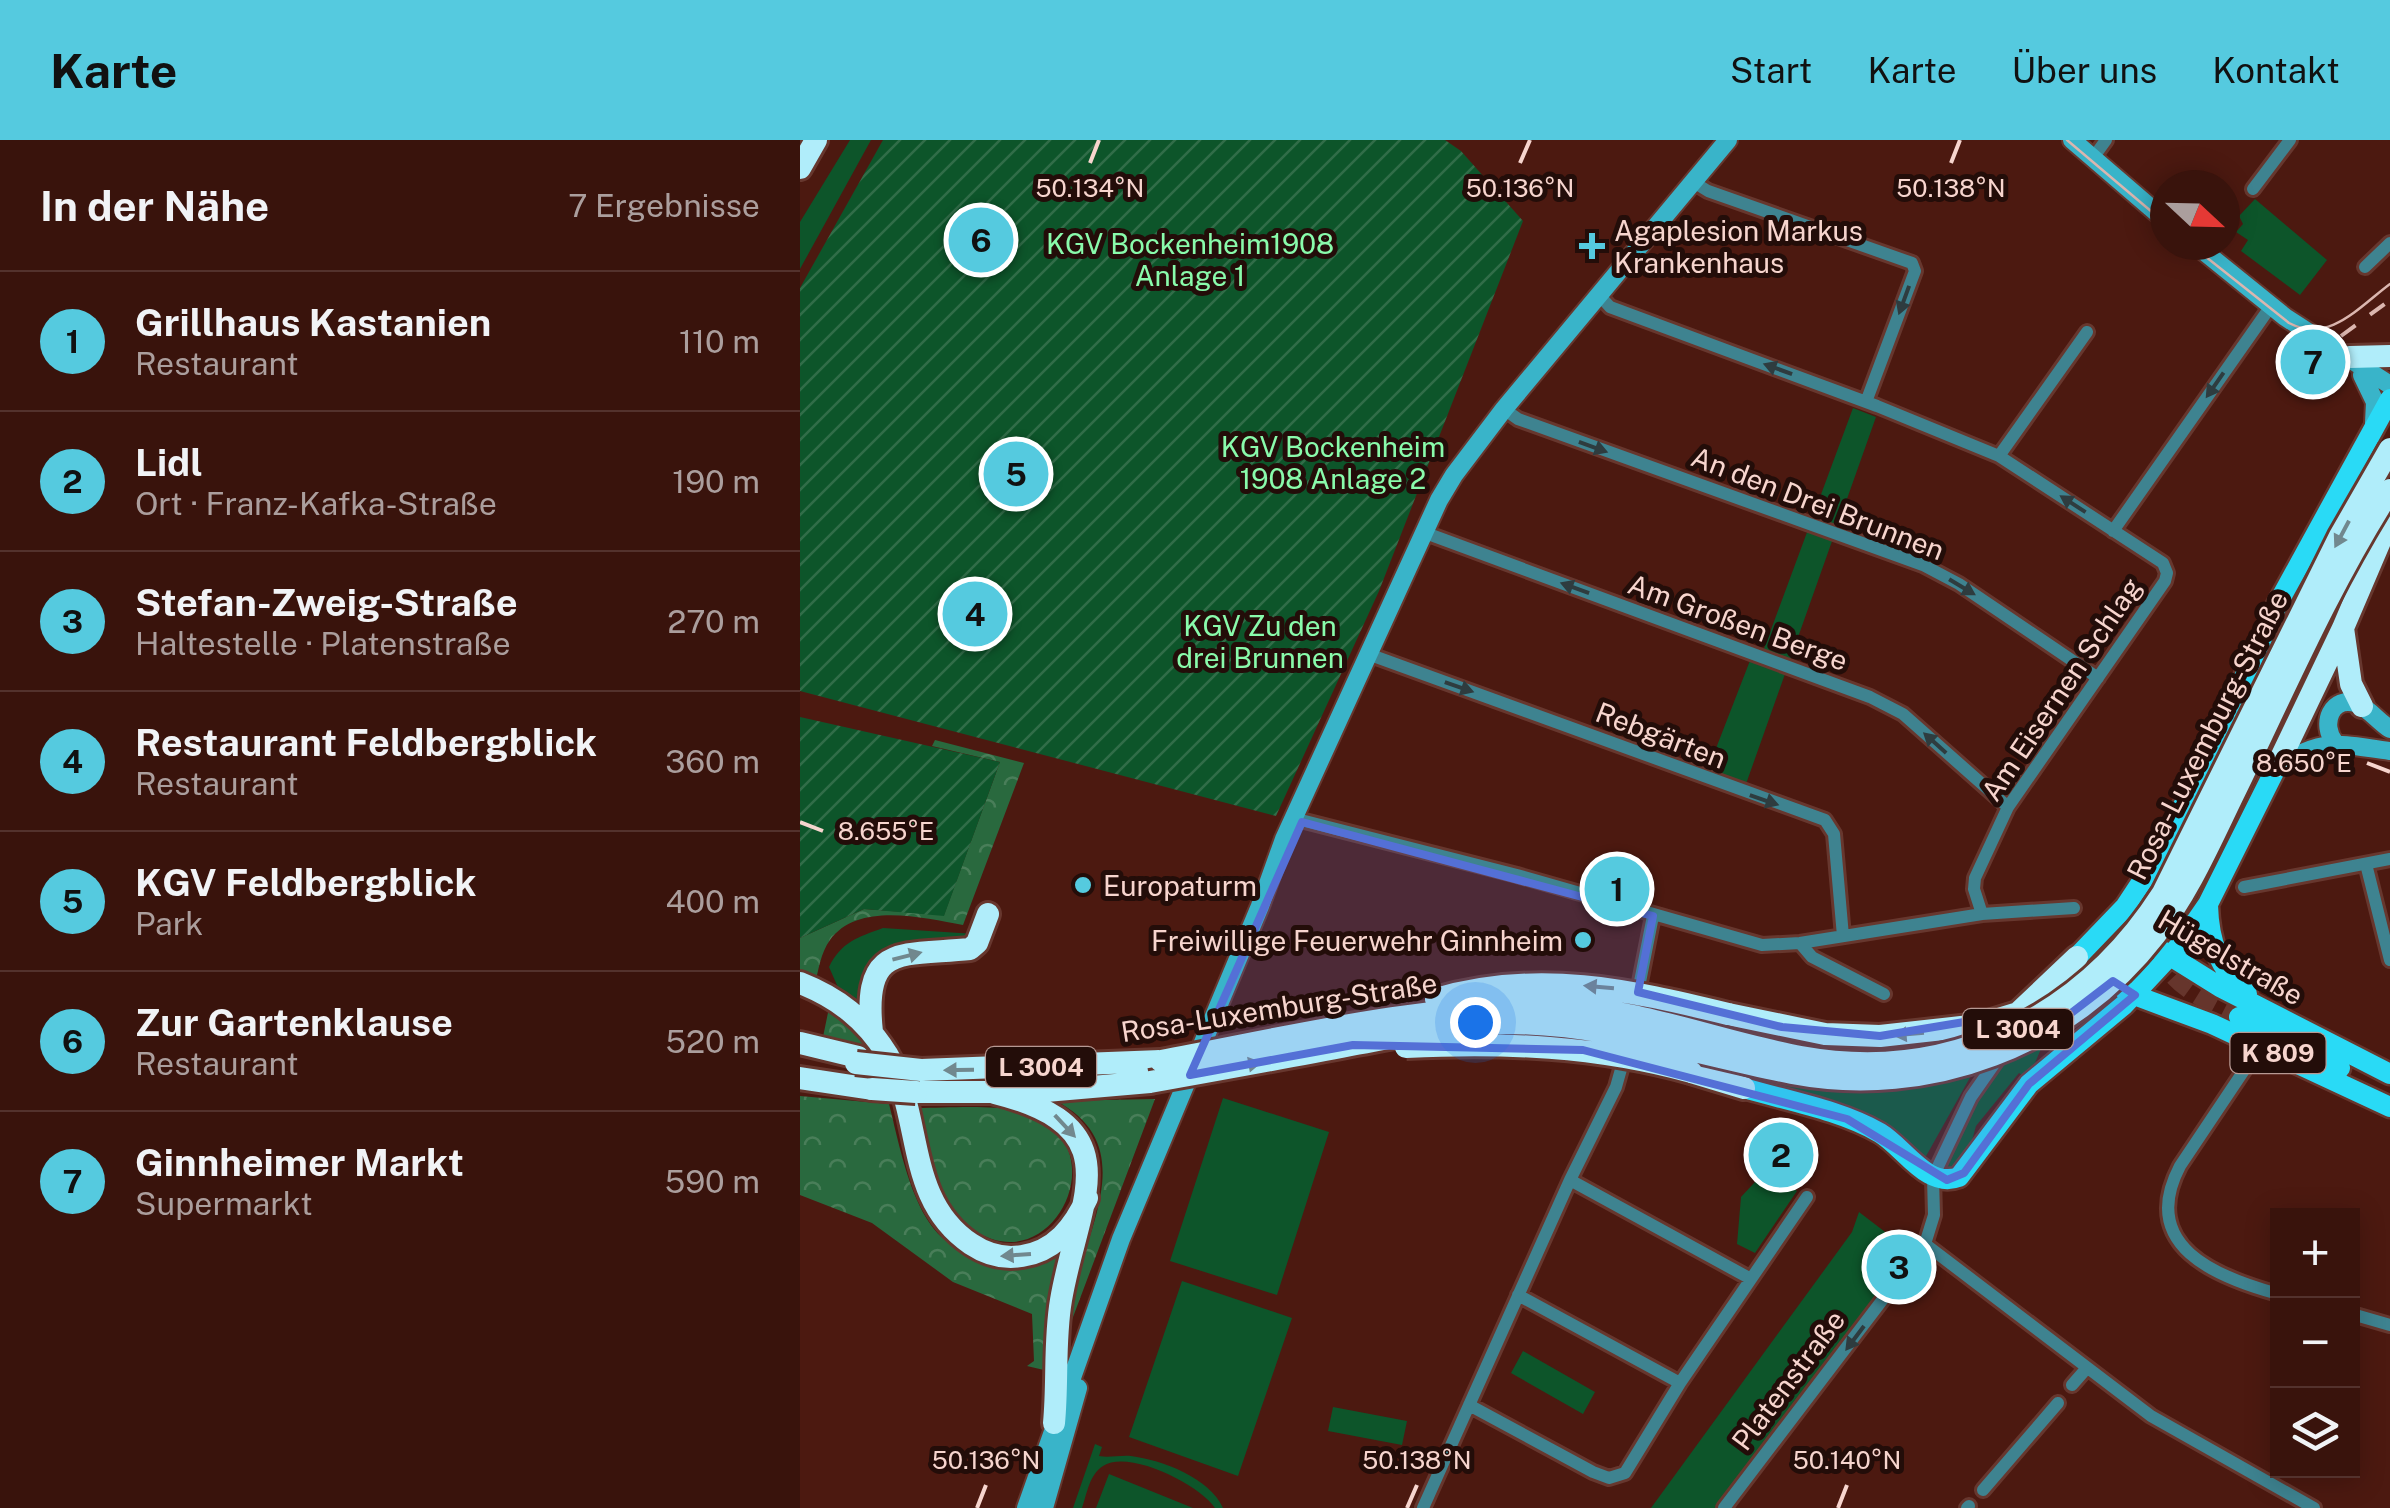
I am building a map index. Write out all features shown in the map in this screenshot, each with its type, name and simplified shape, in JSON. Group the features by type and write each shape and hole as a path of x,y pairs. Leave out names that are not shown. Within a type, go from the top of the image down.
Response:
{"highway":[{"path":"800,168 816,140"},
{"path":"2356,366 2390,356"},
{"name":"Rosa-Luxemburg-Straße","path":"800,1078 872,1088 919,1081 1156,1072 1330,1030 1450,1009 1556,1006 1681,1026 1797,1056 1852,1063 1946,1054 2002,1036 2060,1004 2113,957 2163,892 2340,536 2390,449"},
{"name":"Rosa-Luxemburg-Straße","path":"919,1081 995,1094 1353,1045 1450,1026 1553,1024 1614,1032 1806,1075 1885,1079 1952,1069 2011,1049 2046,1032 2115,980 2172,912 2337,582 2390,490"},
{"path":"2277,766 2344,628 2390,518"},
{"path":"2344,628 2350,684 2362,706"},
{"path":"872,1032 868,996 871,983 885,963 910,952 970,949 978,943 988,914"},
{"path":"1330,1030 1444,996 1499,986 1557,984 1621,989 1826,1034 1880,1036 1979,1025 2025,1015 2077,957"},
{"path":"800,984 836,998 872,1032 898,1076 920,1171 933,1204 965,1240 997,1256 1031,1254 1067,1232 1086,1198"},
{"path":"800,1043 919,1081"},
{"path":"1353,1045 1559,1047 1632,1058 1744,1088"},
{"path":"800,1054 857,1060"},
{"path":"995,1094 1044,1108 1070,1129 1083,1150 1088,1168 1086,1198 1066,1270 1058,1320 1054,1423"}],"main road":[{"path":"1026,1508 1105,1281 1260,906 1423,532 1454,475 1504,409 1728,140"},
{"path":"2072,140 2150,207"},
{"name":"K 809","path":"2214,260 2390,392 2296,567 2189,796 2152,866 2104,936 2107,972 2122,990 2212,1024 2390,1106"},
{"path":"2356,366 2375,402 2374,423"},
{"name":"K 809","path":"2282,634 2296,567"},
{"path":"2335,743 2326,724 2331,710 2347,703 2362,706 2390,729"},
{"path":"2029,1084 2135,995 2170,957 2208,904 2277,766 2316,746 2335,743 2390,750"},
{"name":"K 809","path":"2208,904 2210,937 2218,958 2263,1009"},
{"name":"Hügelstraße","path":"2104,936 2134,934 2263,1009 2390,1074"},
{"path":"2077,957 2104,936"},
{"path":"2085,1038 2162,1007"},
{"path":"1744,1088 1864,1126 1893,1142 1933,1177 1947,1180 1964,1173 2029,1084 2048,1050 2045,1032 2025,1015"},
{"name":"K 809","path":"2240,1017 2390,1092"},
{"path":"1044,1508 1105,1281"}],"street":[{"path":"2093,158 2106,140"},
{"path":"2253,189 2290,140"},
{"path":"1695,183 1708,191 1912,262 1915,271 1866,402"},
{"path":"2365,268 2390,244"},
{"name":"Am Eisernen Schlag","path":"1600,296 1610,306 1999,456 2163,563 2167,573 2008,807 1975,878 1974,889 1982,914"},
{"path":"2114,531 2271,306"},
{"path":"1999,456 2087,332"},
{"name":"An den Drei Brunnen","path":"1504,409 1518,419 1923,566 1959,584 2098,678"},
{"name":"Am Großen Berge","path":"1423,532 1870,697 1903,714 2008,807"},
{"name":"Rebgärten","path":"1364,662 1824,820 1834,834 1843,936"},
{"path":"1298,820 1518,875 1762,944 1800,943 1982,914 2074,908"},
{"path":"2244,887 2390,859"},
{"path":"2366,864 2390,960"},
{"path":"1423,1508 1570,1180 1616,1087 1653,916"},
{"path":"1800,943 1812,956 1884,994"},
{"name":"Platenstraße","path":"1724,1508 1924,1244 1934,1215 1933,1177 1971,1097 2025,1015"},
{"path":"2261,1046 2180,1166 2171,1186 2168,1207 2176,1236 2198,1262 2224,1278 2270,1292"},
{"path":"1570,1180 1752,1278"},
{"path":"1469,1405 1609,1478 1624,1472 1807,1196"},
{"path":"1924,1244 2151,1416 2314,1508"},
{"path":"1518,1294 1680,1383"},
{"path":"2360,1316 2390,1325"},
{"path":"2072,1385 2086,1368"},
{"path":"1983,1490 2058,1403"}],"highlighted area":[{"path":"1302,822 1653,916 1638,992 1782,1027 1880,1036 2018,1013 2053,1027 2113,981 2135,995 2029,1084 1964,1173 1947,1180 1847,1119 1583,1050 1353,1045 1190,1075"}],"green space":[{"path":"850,140 871,140 800,269 800,222"},
{"path":"883,140 1445,140 1461,151 1523,221 1379,591 1276,816 800,691 800,288"},
{"path":"2255,199 2327,260 2300,295 2241,251 2248,240 2240,235 2240,215"},
{"path":"1853,408 1876,417 1746,784 1708,769 1751,658 1759,662"},
{"path":"800,717 1000,762 944,916 864,909 800,938"},
{"path":"935,740 1024,763 963,925 892,915 857,920 830,940 815,985 800,980 800,938 864,909 944,915 1000,762 932,746"},
{"path":"883,928 975,934 971,939 902,950 866,1018 844,1001 829,967 845,946"},
{"path":"830,1003 876,1048 823,1037"},
{"path":"2043,1044 2035,1063 2023,1076 2019,1073 1976,1126 1966,1162 1947,1172 1947,1163 1980,1098 2006,1062"},
{"path":"1719,1065 1952,1079 1972,1074 1925,1158 1897,1133 1865,1114 1718,1069"},
{"path":"800,1096 889,1104 911,1186 931,1225 944,1239 969,1248 1062,1245 1044,1370 1027,1366 1034,1361 1032,1314 953,1282 872,1223 800,1195"},
{"path":"1223,1098 1329,1132 1277,1295 1170,1261"},
{"path":"1155,1099 1064,1341 1103,1175 1101,1154 1093,1134 1079,1116 1056,1101"},
{"path":"918,1108 1021,1111 1058,1132 1070,1155 1072,1181 1064,1206 1049,1226 1028,1239 1002,1241 974,1230 960,1219 937,1187"},
{"path":"1767,1169 1797,1191 1755,1253 1737,1244 1741,1197"},
{"path":"1859,1212 1893,1238 1898,1233 1908,1247 1890,1272 1893,1276 1715,1508 1651,1508 1852,1232"},
{"path":"1182,1281 1292,1318 1238,1476 1129,1437"},
{"path":"1523,1351 1595,1392 1583,1414 1511,1373"},
{"path":"1333,1407 1407,1421 1402,1445 1328,1431"},
{"path":"1095,1444 1102,1447 1099,1456 1143,1458 1184,1472 1208,1488 1223,1508 1215,1508 1195,1489 1163,1472 1115,1462 1098,1470 1082,1508 1073,1508"},
{"path":"1109,1474 1193,1508 1096,1508"}],"tunnel":[{"path":"2160,950 2181,982 2239,1017"}],"tram line":[{"path":"2067,140 2150,210"},
{"path":"2210,260 2289,323 2304,328 2317,329 2343,320 2390,284"}],"railway":[{"path":"2341,336 2390,300"}],"place":[{"name":"Zur Gartenklause","path":"981,240"},
{"name":"Agaplesion Markus Krankenhaus","path":"1592,246"},
{"name":"Ginnheimer Markt","path":"2313,362"},
{"name":"KGV Feldbergblick","path":"1016,474"},
{"name":"Restaurant Feldbergblick","path":"975,614"},
{"name":"Europaturm","path":"1083,885"},
{"name":"Grillhaus Kastanien","path":"1617,889"},
{"name":"Freiwillige Feuerwehr Ginnheim","path":"1583,940"},
{"name":"Lidl","path":"1781,1155"},
{"name":"Stefan-Zweig-Straße","path":"1899,1267"}],"park label":[{"name":"KGV Bockenheim1908 Anlage 1","path":"1190,259"},
{"name":"KGV Bockenheim 1908 Anlage 2","path":"1333,462"},
{"name":"KGV Zu den drei Brunnen","path":"1260,641"}]}
